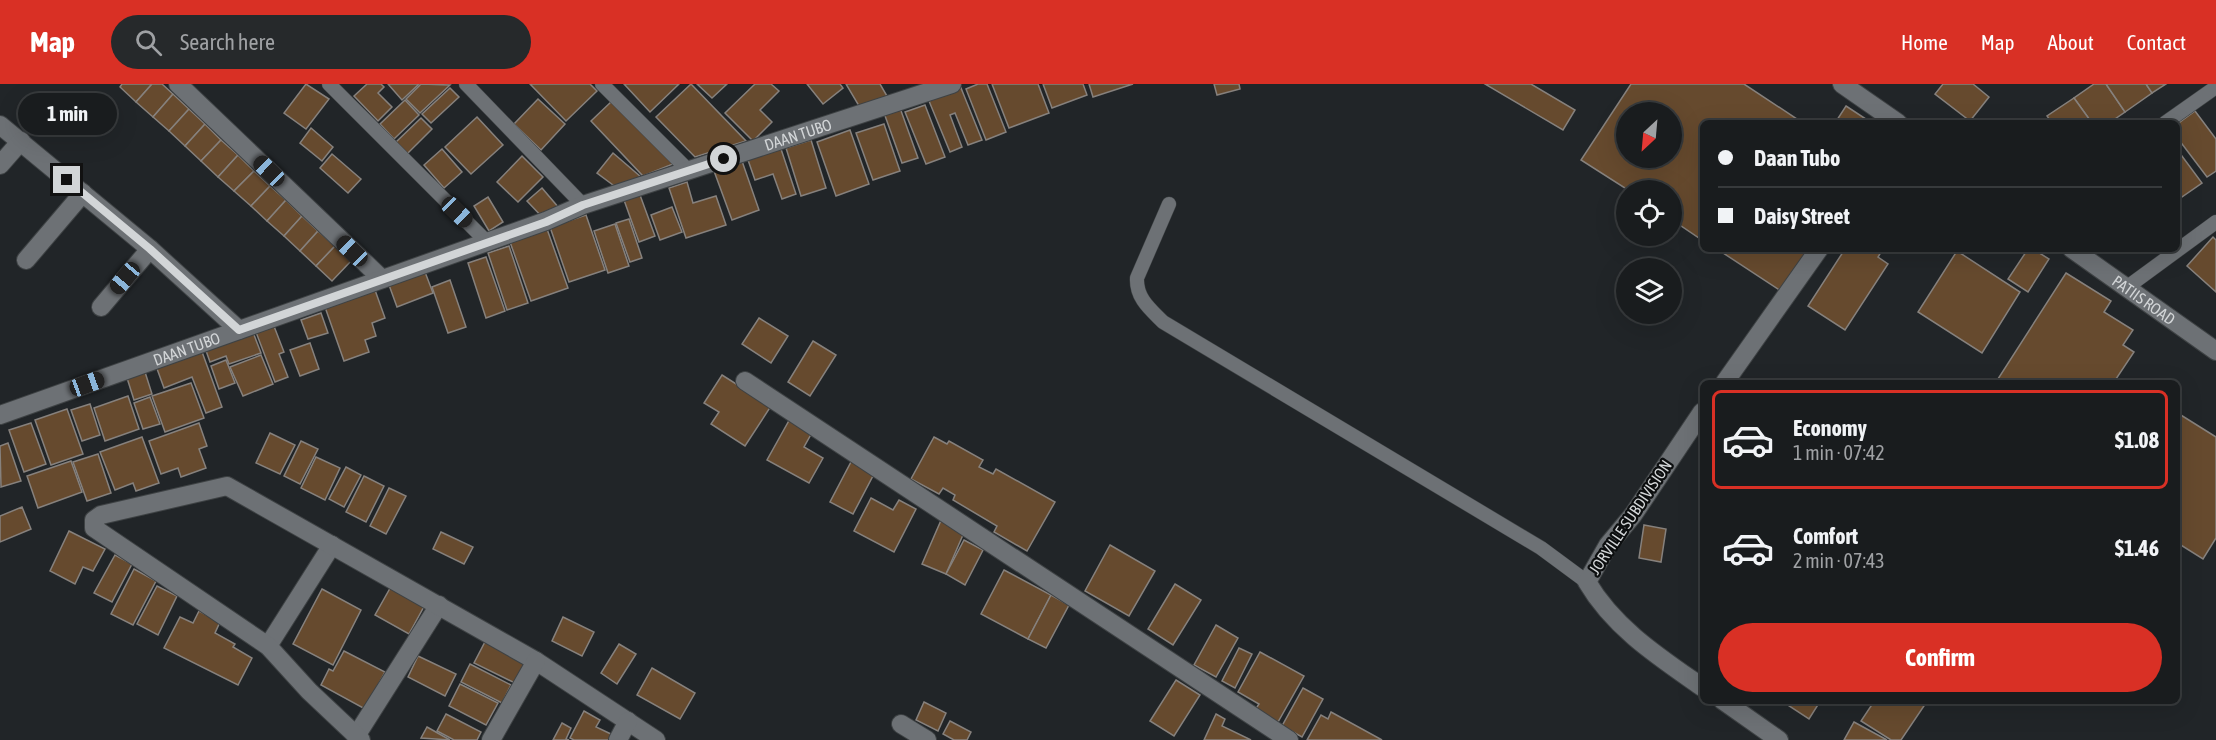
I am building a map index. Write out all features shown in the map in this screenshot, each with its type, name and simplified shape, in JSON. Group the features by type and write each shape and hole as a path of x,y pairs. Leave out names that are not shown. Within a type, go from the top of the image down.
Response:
{"street":[{"path":"178,84 382,279"},
{"name":"DAAN TUBO","path":"0,415 546,222 583,205 952,84"},
{"path":"1842,84 1894,120"},
{"path":"0,125 150,249 239,330"},
{"path":"0,165 21,141"},
{"path":"26,260 83,193"},
{"path":"100,307 150,249"},
{"path":"1726,380 1817,252"},
{"name":"PATIIS ROAD","path":"2076,252 2216,351"},
{"path":"745,381 1289,740"},
{"name":"JORVILLE SUBDIVISION","path":"1700,415 1633,515 1608,545 1587,582 1601,606 1628,632 1700,686"},
{"path":"439,605 358,738 309,691 268,646 94,528 94,520 101,515 227,486 439,605 536,661 656,740"},
{"path":"268,646 332,545"},
{"path":"491,740 536,661"},
{"path":"1728,704 1779,740"},
{"path":"618,740 628,722"},
{"path":"901,724 927,740"}],"lane":[{"path":"329,84 487,242"},
{"path":"466,84 583,205"},
{"path":"602,84 688,170"},
{"path":"2168,120 2216,87"},
{"path":"1169,204 1137,278 1136,289 1143,302 1163,322 1541,548 1587,582"},
{"path":"2180,248 2216,222"},
{"path":"2126,288 2175,252"}],"building":[{"path":"122,84 152,84 136,102 120,87"},
{"path":"152,84 162,84 173,94 153,117 136,102"},
{"path":"306,84 329,99 306,129 284,113"},
{"path":"367,84 381,84 384,87 378,93 392,107 378,121 354,96"},
{"path":"388,84 419,84 402,100"},
{"path":"421,84 450,85 420,113 406,99"},
{"path":"530,84 590,84 597,91 566,121"},
{"path":"624,84 679,84 650,112"},
{"path":"691,84 746,141 695,157 656,117"},
{"path":"697,84 727,84 712,98"},
{"path":"755,84 771,84 779,91 760,110 772,122 753,141 725,113"},
{"path":"807,84 840,84 843,88 823,104"},
{"path":"846,84 880,84 887,96 862,111"},
{"path":"978,84 987,84 1006,132 986,140 966,89"},
{"path":"992,84 1038,84 1049,113 1009,128"},
{"path":"1043,84 1083,84 1087,95 1052,108"},
{"path":"1089,84 1133,84 1093,97"},
{"path":"1214,84 1239,84 1240,89 1217,95"},
{"path":"1485,84 1531,84 1575,110 1563,130"},
{"path":"1631,84 1744,84 1798,120 1700,120 1700,239 1682,226 1682,180 1616,180 1616,182 1581,160 1616,107 1616,168 1682,168 1682,102 1619,102"},
{"path":"1943,84 1973,84 1989,97 1969,120 1935,94"},
{"path":"2094,84 2106,84 2125,112 2113,120 2090,120 2074,98"},
{"path":"2106,84 2146,84 2152,93 2125,112"},
{"path":"2146,84 2166,84 2152,93"},
{"path":"450,88 459,97 431,123 422,114"},
{"path":"961,88 982,140 968,145 955,113 950,115 962,147 950,152 929,101"},
{"path":"173,94 189,109 169,131 153,117"},
{"path":"2074,98 2090,120 2050,120 2047,116"},
{"path":"538,99 565,124 541,150 514,124"},
{"path":"405,100 419,115 394,139 380,124"},
{"path":"612,101 673,164 643,176 591,121"},
{"path":"925,105 945,157 926,164 905,112"},
{"path":"1846,106 1867,120 1837,120"},
{"path":"900,108 918,158 902,163 884,113"},
{"path":"189,109 205,124 185,146 169,131"},
{"path":"2195,111 2216,139 2216,171 2207,177 2180,141 2180,122"},
{"path":"477,117 503,145 471,174 445,147"},
{"path":"421,118 432,129 407,154 396,142"},
{"path":"205,124 221,140 201,161 185,146"},
{"path":"884,124 900,171 873,180 856,133"},
{"path":"311,128 333,147 322,161 300,143"},
{"path":"850,130 869,184 836,196 817,142"},
{"path":"221,140 238,155 218,177 201,161"},
{"path":"811,140 826,188 801,196 786,148"},
{"path":"442,149 462,172 444,188 424,165"},
{"path":"781,149 796,194 782,199 773,174 755,180 748,160"},
{"path":"613,153 641,177 617,188 597,173"},
{"path":"2180,153 2202,183 2180,198"},
{"path":"332,154 361,179 348,193 320,168"},
{"path":"238,155 254,171 234,191 218,177"},
{"path":"522,156 543,177 518,202 497,182"},
{"path":"742,161 759,210 732,220 714,171"},
{"path":"254,171 270,186 251,206 234,191"},
{"path":"687,182 693,203 716,196 726,225 686,238 669,188"},
{"path":"270,186 286,200 267,221 251,206"},
{"path":"542,188 559,208 545,220 527,201"},
{"path":"640,195 655,236 639,242 624,200"},
{"path":"488,197 503,222 489,231 474,206"},
{"path":"286,200 302,216 284,236 267,221"},
{"path":"672,207 682,232 660,240 651,215"},
{"path":"586,215 605,270 569,282 550,227"},
{"path":"302,216 318,231 300,251 284,236"},
{"path":"629,219 642,258 630,262 616,223"},
{"path":"615,224 629,266 608,273 594,231"},
{"path":"547,229 568,288 531,301 510,242"},
{"path":"318,231 335,246 316,266 300,251"},
{"path":"2213,237 2216,240 2216,292 2187,266"},
{"path":"335,246 351,261 332,281 316,266"},
{"path":"509,246 528,303 507,310 488,253"},
{"path":"1722,252 1807,252 1781,291"},
{"path":"1843,252 1881,252 1878,257 1888,264 1845,330 1808,306"},
{"path":"1956,252 2020,292 1982,353 1918,312"},
{"path":"2026,252 2038,252 2049,259 2028,292 2008,279"},
{"path":"486,257 505,311 486,318 468,263"},
{"path":"425,272 433,293 397,307 389,285"},
{"path":"2066,273 2111,301 2104,312 2133,330 2123,345 2134,352 2115,380 1997,380"},
{"path":"450,280 466,327 448,333 432,287"},
{"path":"375,290 385,318 372,323 376,336 365,340 369,352 344,361 325,307"},
{"path":"321,313 328,333 308,339 301,320"},
{"path":"759,318 788,336 771,363 742,344"},
{"path":"272,321 284,352 279,354 288,377 275,382 254,327"},
{"path":"251,327 261,353 229,364 226,356 210,362 204,345"},
{"path":"813,341 836,355 810,396 788,382"},
{"path":"310,343 319,369 300,376 290,350"},
{"path":"201,349 222,407 206,413 192,377 164,388 156,366"},
{"path":"261,355 273,384 243,396 230,367"},
{"path":"226,360 235,383 219,389 211,366"},
{"path":"145,372 152,394 134,400 127,378"},
{"path":"722,375 771,406 745,446 711,424 719,412 704,403"},
{"path":"191,383 204,418 165,432 152,396"},
{"path":"128,396 139,429 105,441 94,408"},
{"path":"150,397 160,424 143,429 134,403"},
{"path":"90,404 100,435 82,441 71,410"},
{"path":"67,409 83,454 51,465 35,420"},
{"path":"2180,414 2216,437 2216,538 2203,559 2180,545"},
{"path":"791,417 814,429 804,447 823,458 809,483 767,460"},
{"path":"31,423 46,464 24,472 9,430"},
{"path":"199,423 207,446 199,449 206,468 181,477 178,468 161,474 149,441"},
{"path":"270,433 295,445 280,474 256,463"},
{"path":"142,437 159,483 136,491 133,483 115,490 100,452"},
{"path":"934,437 947,444 949,441 983,460 979,467 993,474 996,469 1055,502 1027,551 994,532 997,526 953,500 955,495 943,488 939,494 911,479"},
{"path":"301,441 318,449 300,484 284,476"},
{"path":"8,443 21,481 1,487 0,446"},
{"path":"98,454 111,493 87,501 73,462"},
{"path":"316,457 340,468 325,500 301,488"},
{"path":"852,460 875,472 853,514 830,502"},
{"path":"71,461 82,492 38,508 27,476"},
{"path":"346,467 361,475 344,507 329,499"},
{"path":"364,476 384,486 366,522 346,512"},
{"path":"389,488 406,496 386,534 370,526"},
{"path":"871,498 893,510 899,500 916,509 894,552 854,531"},
{"path":"22,507 31,529 0,542 0,516"},
{"path":"942,518 966,528 946,574 922,564"},
{"path":"1644,525 1666,529 1661,562 1639,558"},
{"path":"69,531 105,549 93,571 83,567 75,584 50,571"},
{"path":"441,532 473,547 464,564 433,549"},
{"path":"964,540 983,550 965,585 946,574"},
{"path":"1110,545 1155,571 1129,616 1085,591"},
{"path":"115,555 132,564 112,602 94,593"},
{"path":"134,569 156,581 133,625 111,614"},
{"path":"1004,570 1051,595 1028,639 981,614"},
{"path":"393,583 427,601 409,634 375,615"},
{"path":"1175,584 1201,600 1173,645 1148,629"},
{"path":"157,586 177,596 158,635 137,624"},
{"path":"322,589 361,610 333,665 293,644"},
{"path":"1051,595 1069,605 1046,648 1028,639"},
{"path":"199,611 220,622 215,633 235,644 233,647 252,658 238,685 164,648 180,617 193,623"},
{"path":"563,617 594,632 582,656 552,641"},
{"path":"1216,625 1238,638 1216,677 1194,665"},
{"path":"487,638 527,658 515,683 474,663"},
{"path":"619,644 636,654 617,684 601,673"},
{"path":"1239,648 1252,654 1235,688 1222,681"},
{"path":"344,651 385,672 365,709 321,685 329,669 333,671"},
{"path":"1260,652 1304,676 1278,722 1255,710 1259,704 1238,692"},
{"path":"418,656 456,674 445,696 408,677"},
{"path":"470,664 511,685 502,703 461,682"},
{"path":"652,668 695,693 680,719 637,695"},
{"path":"1176,680 1200,695 1174,736 1150,721"},
{"path":"460,684 498,703 486,725 449,706"},
{"path":"1303,688 1323,699 1302,737 1282,726"},
{"path":"924,702 946,713 938,731 916,720"},
{"path":"1786,704 1818,704 1809,719"},
{"path":"1872,704 1925,704 1901,740 1891,740 1861,721"},
{"path":"584,711 600,720 596,727 613,735 611,740 574,740 570,738"},
{"path":"1331,712 1382,740 1307,740 1321,715 1328,719"},
{"path":"446,714 481,732 477,740 454,740 437,731"},
{"path":"1216,714 1225,719 1222,726 1251,740 1204,740"},
{"path":"950,721 971,732 967,740 954,740 943,734"},
{"path":"1854,722 1887,740 1844,740"},
{"path":"562,723 571,728 566,739 569,740 553,740"},
{"path":"427,727 450,740 421,738"}],"route":[{"path":"67,180 150,249 239,330 546,222 583,205 724,159"}]}
